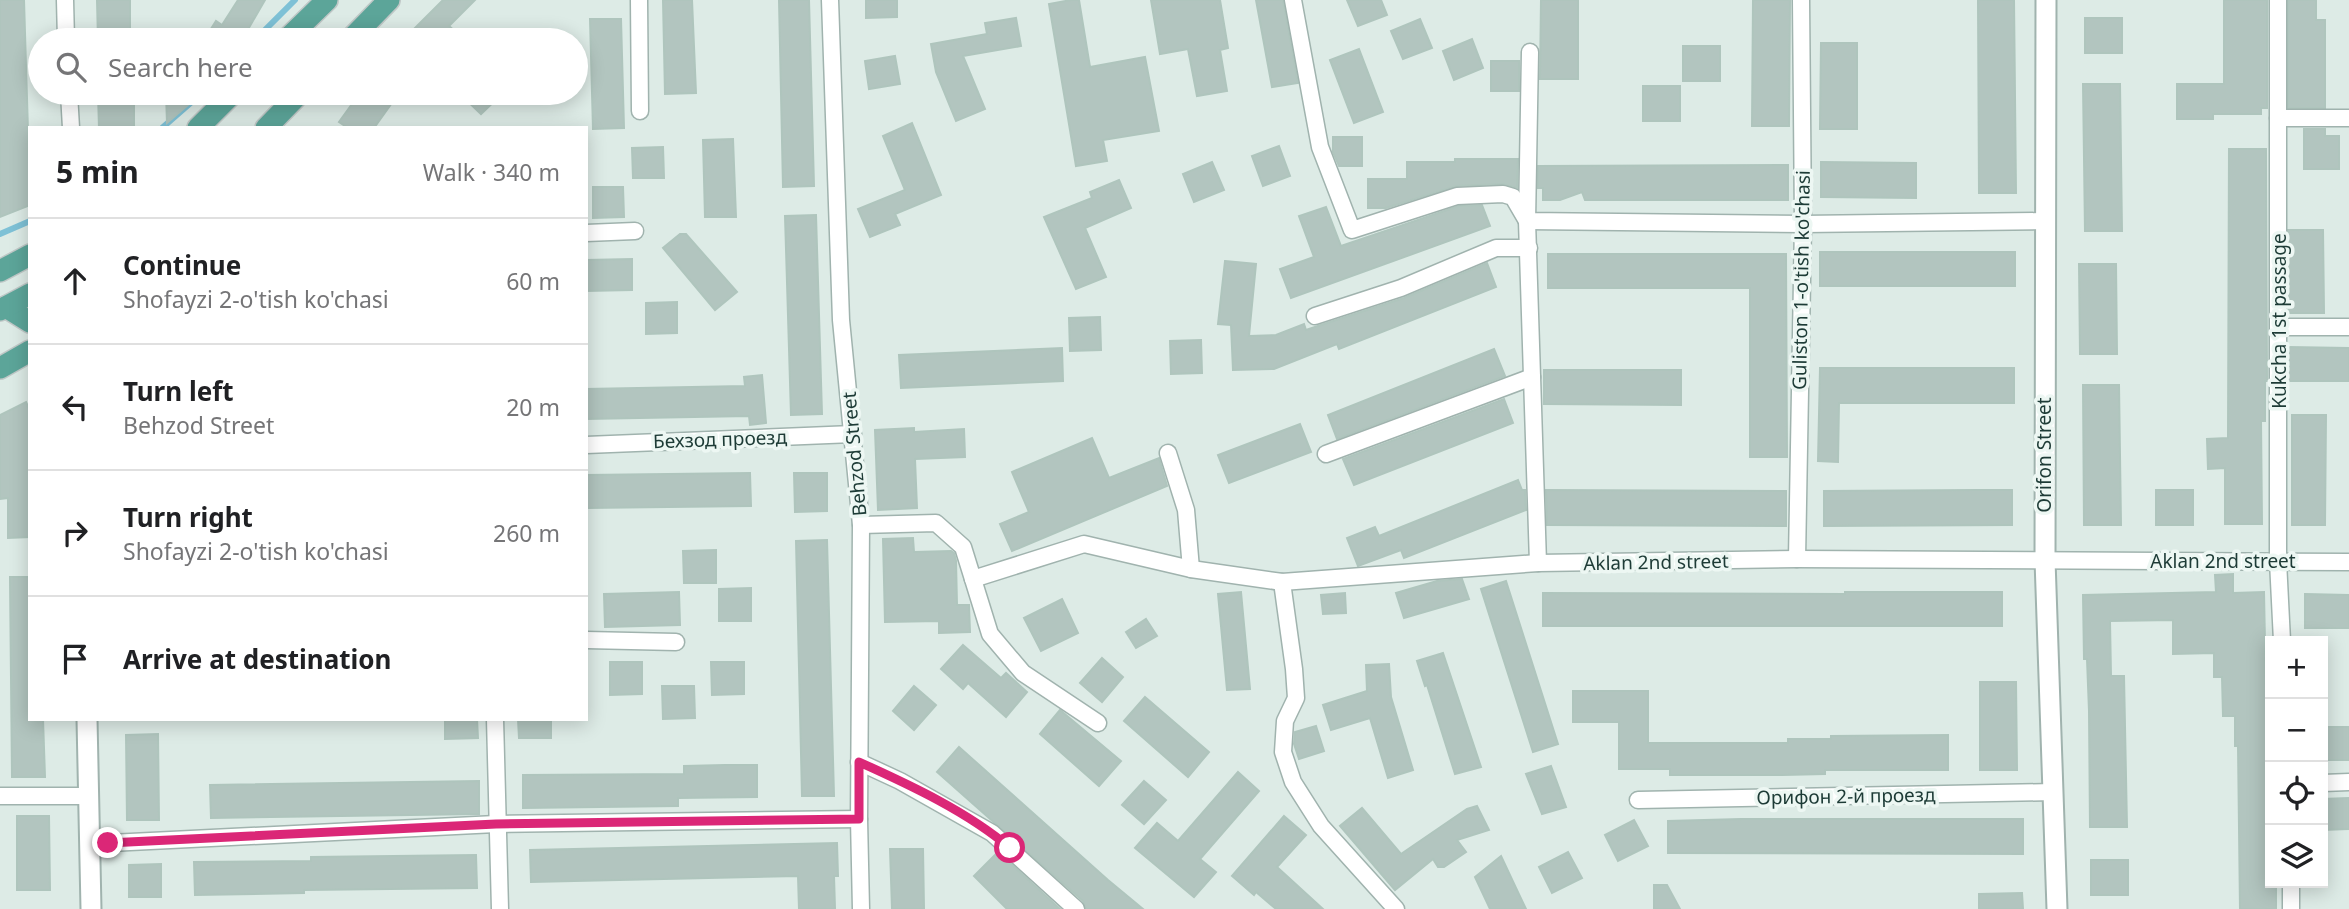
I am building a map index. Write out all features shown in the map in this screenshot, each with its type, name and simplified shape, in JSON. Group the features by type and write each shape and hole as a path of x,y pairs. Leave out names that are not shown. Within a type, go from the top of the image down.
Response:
{"main road":[{"path":"298,28 327,0"},
{"path":"362,28 389,0"},
{"path":"200,126 221,105"},
{"path":"268,126 288,105"},
{"path":"0,271 28,256"},
{"path":"3,308 28,295"},
{"path":"3,308 28,321"},
{"path":"0,368 28,352"}],"street":[{"path":"65,0 66,28"},
{"path":"639,0 640,111"},
{"name":"Behzod Street","path":"830,0 841,320 861,525 861,909"},
{"path":"1293,0 1320,147 1352,230 1356,231 1457,196 1503,194 1513,197 1527,221"},
{"name":"Guliston 1-o'tish ko'chasi","path":"1797,559 1803,224 1801,0"},
{"name":"Orifon Street","path":"2046,0 2045,561 2057,909"},
{"name":"Kukcha 1st passage","path":"2278,0 2278,561 2283,636"},
{"path":"1530,52 1527,221 1538,563"},
{"path":"70,105 71,126"},
{"path":"2278,118 2349,118"},
{"path":"1527,221 1803,224 2044,221"},
{"path":"588,233 635,231"},
{"path":"1315,316 1401,288 1496,248 1529,248"},
{"path":"2279,327 2349,327"},
{"path":"1326,454 1532,377"},
{"name":"Бехзод проезд","path":"588,445 853,434"},
{"path":"1168,453 1186,510 1191,569"},
{"path":"861,525 936,523 963,547 990,634 1023,673 1098,723"},
{"name":"Аklаn 2nd street","path":"973,579 1084,544 1191,569 1282,582 1538,563 1797,559 2349,562"},
{"path":"1282,582 1296,698 1285,721 1283,752 1293,782 1321,826 1396,909"},
{"path":"588,640 676,642"},
{"path":"87,721 91,909"},
{"path":"495,721 500,909"},
{"path":"859,762 900,780 992,833 1076,909"},
{"path":"2328,783 2349,782"},
{"name":"Орифон 2-й проезд","path":"1638,800 2053,792"},
{"path":"0,796 89,796"},
{"path":"90,844 496,824 859,819"},
{"path":"2291,888 2291,909"}],"building":[{"path":"0,0 24,0 28,206 0,217"},
{"path":"97,0 130,0 130,28 98,28"},
{"path":"238,0 265,0 249,28 212,28 216,21 222,25"},
{"path":"443,0 475,0 449,26 451,28 415,28"},
{"path":"663,0 692,0 696,93 665,94"},
{"path":"779,0 809,0 814,186 783,187"},
{"path":"866,0 897,0 897,17 866,18"},
{"path":"1079,0 1090,67 1145,57 1159,131 1103,140 1107,161 1076,166 1049,4"},
{"path":"1151,0 1220,0 1228,48 1220,50 1227,91 1197,96 1188,49 1160,54"},
{"path":"1256,0 1283,0 1298,83 1272,87"},
{"path":"1347,0 1381,0 1387,15 1358,26"},
{"path":"1541,0 1578,0 1578,79 1540,79"},
{"path":"1753,0 1790,0 1789,126 1752,126"},
{"path":"1978,0 2014,0 2016,193 1979,193"},
{"path":"2224,0 2267,0 2267,108 2261,108 2261,114 2213,114 2213,119 2177,119 2177,84 2224,84"},
{"path":"2288,0 2316,0 2316,20 2325,20 2325,108 2288,108"},
{"path":"1016,18 1021,46 963,56 985,109 956,121 936,72 931,44 987,34 985,23"},
{"path":"2085,18 2122,18 2122,53 2085,53"},
{"path":"590,19 621,19 624,128 593,129"},
{"path":"1420,19 1432,48 1403,59 1391,31"},
{"path":"1472,39 1483,68 1454,80 1443,51"},
{"path":"1821,43 1857,43 1857,129 1820,129"},
{"path":"1683,46 1720,46 1720,81 1683,81"},
{"path":"1359,49 1383,112 1354,123 1330,60"},
{"path":"895,56 900,84 869,89 865,61"},
{"path":"1491,61 1519,61 1519,91 1491,91"},
{"path":"2083,84 2120,84 2122,231 2085,231"},
{"path":"1643,86 1680,86 1680,121 1643,121"},
{"path":"98,105 134,105 134,126 99,126"},
{"path":"166,105 188,105 167,123"},
{"path":"351,105 390,105 375,126 345,126 339,122"},
{"path":"472,105 490,105 481,114"},
{"path":"912,123 941,195 895,214 900,225 870,237 858,209 905,190 883,136"},
{"path":"2304,129 2325,129 2325,136 2339,136 2339,169 2304,169"},
{"path":"1333,137 1362,137 1362,166 1339,166 1333,152"},
{"path":"733,139 736,217 705,217 703,140"},
{"path":"1279,146 1290,176 1263,186 1252,156"},
{"path":"663,147 664,178 633,178 632,148"},
{"path":"2229,149 2266,149 2267,381 2265,421 2261,421 2262,524 2225,524 2225,468 2208,469 2207,439 2228,438"},
{"path":"1455,159 1518,159 1517,188 1503,184 1456,186 1386,208 1368,208 1368,179 1407,179 1407,162 1455,162"},
{"path":"1212,162 1224,190 1194,202 1183,174"},
{"path":"1821,162 1916,163 1916,198 1821,197"},
{"path":"1788,165 1788,200 1585,200 1582,192 1560,200 1543,200 1543,188 1538,188 1538,166"},
{"path":"1119,180 1131,208 1085,228 1106,277 1076,289 1044,217 1092,198 1090,192"},
{"path":"593,187 623,187 624,217 593,218"},
{"path":"1482,205 1490,226 1291,298 1280,269 1314,257 1299,216 1326,207 1341,246 1459,206"},
{"path":"816,215 822,414 791,415 785,216"},
{"path":"2288,230 2323,230 2324,313 2288,313"},
{"path":"680,234 686,234 737,292 715,310 663,248"},
{"path":"1820,252 2015,252 2015,286 1820,286"},
{"path":"1548,254 1786,254 1787,457 1750,457 1750,288 1548,288"},
{"path":"632,259 632,290 588,291 588,260"},
{"path":"1225,261 1256,264 1249,336 1276,335 1304,324 1306,330 1404,298 1487,263 1496,287 1339,349 1337,344 1274,369 1233,370 1231,325 1218,324"},
{"path":"2079,264 2116,264 2117,354 2080,354"},
{"path":"677,302 677,333 646,334 646,303"},
{"path":"1100,317 1101,350 1070,351 1069,318"},
{"path":"1201,340 1202,373 1171,374 1170,341"},
{"path":"2288,347 2349,348 2349,381 2288,381"},
{"path":"1062,348 1063,381 901,388 899,355"},
{"path":"1494,349 1505,376 1337,439 1328,415"},
{"path":"1820,368 2014,368 2014,403 1839,403 1838,462 1818,461"},
{"path":"1544,370 1681,370 1681,405 1544,404"},
{"path":"762,375 766,423 750,425 749,416 588,419 588,389 745,386 744,377"},
{"path":"2083,385 2119,385 2121,525 2084,525"},
{"path":"1504,399 1513,423 1354,485 1343,459"},
{"path":"26,402 28,406 28,537 8,538 8,498 0,499 0,415"},
{"path":"2292,415 2326,415 2325,525 2292,525"},
{"path":"1300,424 1311,452 1229,483 1218,455"},
{"path":"914,428 914,432 964,429 965,457 915,459 917,508 878,510 875,430"},
{"path":"1092,438 1109,478 1159,458 1167,486 1012,551 1000,524 1029,512 1012,472"},
{"path":"750,473 751,506 588,508 588,475"},
{"path":"794,473 827,473 827,511 795,512"},
{"path":"1518,480 1522,490 1525,490 1526,510 1404,558 1401,550 1358,566 1347,538 1375,527 1379,536"},
{"path":"1546,490 1786,491 1786,526 1547,525"},
{"path":"2012,490 2012,525 1824,526 1824,491"},
{"path":"2156,490 2193,490 2193,525 2156,525"},
{"path":"913,538 914,552 954,553 957,605 969,605 970,632 939,633 939,621 885,622 883,539"},
{"path":"827,540 834,796 802,796 796,541"},
{"path":"716,550 716,583 684,583 683,551"},
{"path":"2233,574 2233,593 2264,592 2265,888 2276,888 2276,909 2240,909 2238,746 2235,746 2235,716 2223,716 2222,677 2214,677 2214,653 2173,654 2173,620 2110,621 2111,676 2124,676 2127,827 2090,827 2089,711 2087,659 2084,659 2083,595 2216,592 2215,575"},
{"path":"10,577 28,577 28,721 43,721 45,777 12,777"},
{"path":"1462,579 1469,599 1404,618 1396,593 1437,581"},
{"path":"1506,581 1558,744 1533,752 1481,589"},
{"path":"751,588 751,621 719,621 719,589"},
{"path":"679,592 680,625 605,627 604,594"},
{"path":"1241,592 1250,689 1227,690 1218,594"},
{"path":"2002,592 2002,626 1543,626 1543,593"},
{"path":"1345,593 1346,613 1323,614 1321,595"},
{"path":"2305,594 2349,595 2349,628 2305,628"},
{"path":"1062,599 1078,633 1041,651 1024,618"},
{"path":"1146,619 1157,636 1136,648 1126,632"},
{"path":"963,645 1001,678 1006,673 1027,692 1006,717 968,683 963,689 941,669"},
{"path":"1443,653 1481,767 1455,774 1417,661"},
{"path":"1102,658 1123,677 1102,702 1080,683"},
{"path":"610,662 642,662 642,694 610,695"},
{"path":"711,662 744,662 744,694 712,695"},
{"path":"1389,664 1391,697 1413,770 1388,778 1370,718 1331,730 1323,705 1367,691 1366,665"},
{"path":"1980,682 2016,682 2017,770 1980,770"},
{"path":"662,686 694,686 695,718 663,719"},
{"path":"914,686 936,705 914,730 893,711"},
{"path":"1573,691 1648,691 1648,743 1788,743 1788,739 1831,739 1831,736 1948,735 1948,770 1825,770 1825,774 1670,775 1670,769 1619,769 1619,722 1573,722"},
{"path":"1145,697 1209,752 1188,777 1124,721"},
{"path":"1060,710 1121,761 1099,786 1040,734"},
{"path":"445,721 477,721 478,738 445,739"},
{"path":"518,721 551,721 551,738 519,738"},
{"path":"1316,726 1324,751 1299,759 1294,744 1295,732"},
{"path":"2328,727 2349,727 2349,760 2328,760"},
{"path":"158,734 159,820 127,820 126,735"},
{"path":"959,747 1143,909 1086,909 1083,901 937,772"},
{"path":"757,765 757,797 678,798 678,806 523,808 523,775 684,774 684,766"},
{"path":"1551,766 1566,807 1542,814 1526,774"},
{"path":"1238,772 1259,791 1200,859 1216,872 1194,897 1135,848 1157,823 1178,841"},
{"path":"479,781 479,814 211,818 210,785"},
{"path":"1144,781 1166,800 1144,824 1122,805"},
{"path":"2349,798 2349,829 2328,830 2328,799"},
{"path":"1477,806 1489,830 1457,840 1466,852 1444,867 1438,867 1433,859 1395,890 1340,826 1362,808 1401,854 1467,809"},
{"path":"17,816 49,816 50,890 17,890"},
{"path":"1284,816 1306,835 1277,867 1323,909 1276,909 1232,876"},
{"path":"2023,819 2023,854 1668,853 1668,821"},
{"path":"1634,820 1648,846 1618,861 1605,835"},
{"path":"837,843 835,909 799,909 798,876 531,882 530,850"},
{"path":"890,849 923,849 924,909 892,909"},
{"path":"998,852 1060,909 1007,909 974,876"},
{"path":"1568,852 1582,878 1552,893 1539,867"},
{"path":"476,855 477,888 304,890 304,893 195,895 194,862"},
{"path":"1501,856 1526,909 1490,909 1475,877"},
{"path":"2091,860 2128,860 2128,895 2091,895"},
{"path":"161,864 161,897 129,897 129,865"},
{"path":"1654,885 1667,885 1680,909 1654,909"},
{"path":"2022,893 2023,909 1979,909 1979,894"}],"waterway":[{"path":"267,28 295,0"},
{"path":"164,126 188,105"},
{"path":"0,234 28,222"}],"route":[{"path":"108,843 496,824 859,819 859,762 900,780 992,833 1010,848"}]}
